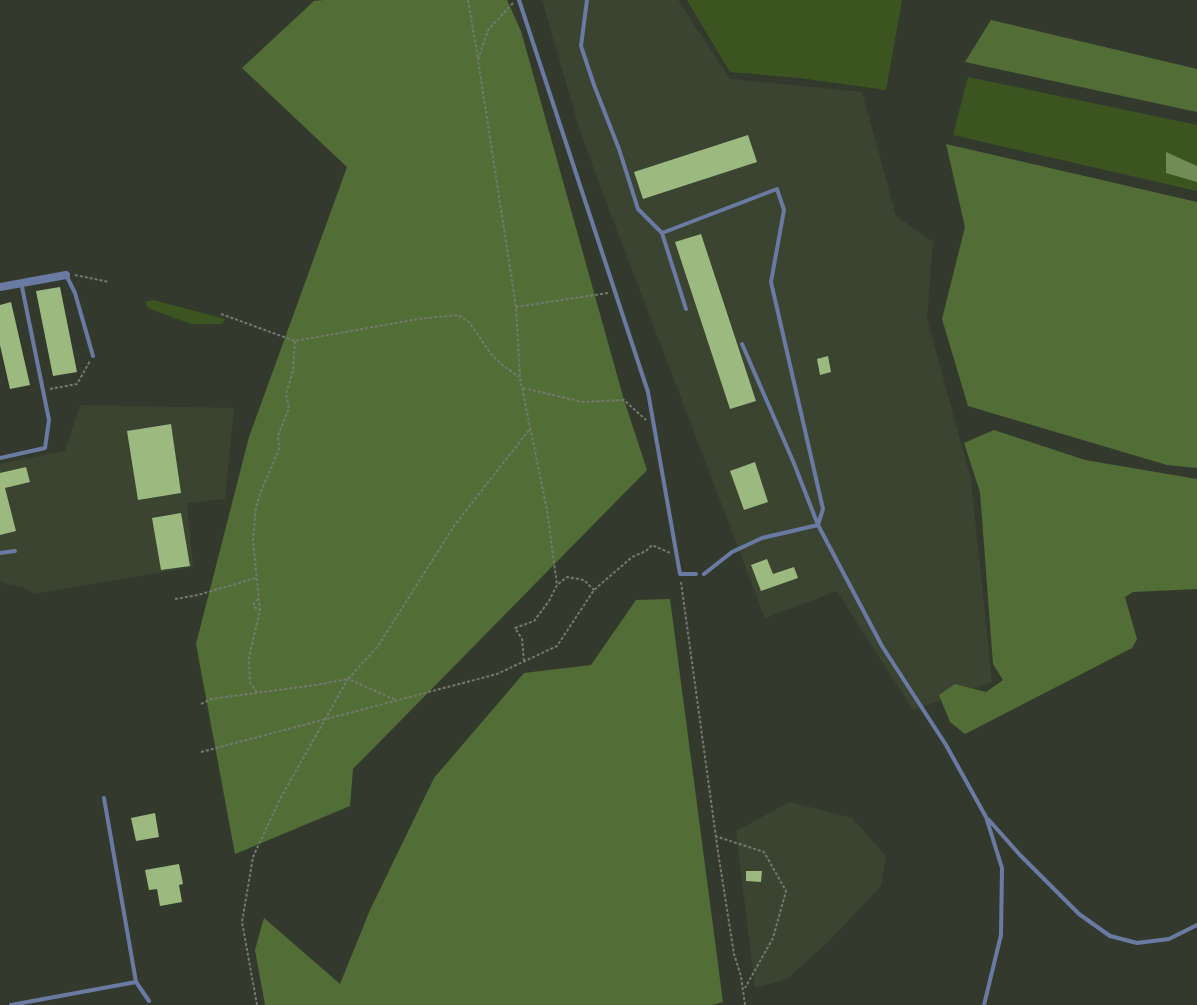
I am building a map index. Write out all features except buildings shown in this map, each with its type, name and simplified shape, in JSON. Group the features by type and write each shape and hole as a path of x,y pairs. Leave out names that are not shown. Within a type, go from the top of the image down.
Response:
{"street":[{"path":"0,287 66,275"}],"lane":[{"path":"519,0 648,392 680,574 696,574"},
{"path":"587,0 581,46 585,59 605,116 619,149 638,209 662,234 686,309"},
{"path":"662,234 777,189 784,210 771,282 823,509 818,526"},
{"path":"66,275 75,293 93,356"},
{"path":"0,458 45,448 49,420 21,282"},
{"path":"742,344 793,461 818,526 882,646 946,745 986,817 1002,868 1002,928 984,1005"},
{"path":"704,574 732,552 762,538 818,526"},
{"path":"0,553 15,551"},
{"path":"104,798 136,982 149,1001"},
{"path":"986,817 1020,855 1079,914 1110,936 1137,943 1169,939 1197,925"},
{"path":"11,1005 136,982"}],"path":[{"path":"468,0 516,307 520,378 523,388 529,430 547,510 557,585"},
{"path":"478,60 488,30 512,5 514,0"},
{"path":"66,275 81,275 109,282"},
{"path":"516,307 616,292"},
{"path":"221,314 295,342 418,319 458,315 469,322 491,354 501,364 520,378"},
{"path":"257,692 250,683 249,656 260,610 253,540 256,508 260,494 279,449 278,436 289,408 286,394 293,371 295,342"},
{"path":"43,391 77,384 93,356"},
{"path":"523,388 583,402 624,400 655,430"},
{"path":"257,1005 242,922 253,856 280,798 348,679 378,646 454,526 529,430"},
{"path":"201,752 497,674 557,646 594,590 632,558 646,551 652,545 668,552 678,564"},
{"path":"680,574 715,836 734,954 744,990 745,1005"},
{"path":"524,661 522,639 515,628 534,621 550,601 557,585 567,577 584,580 594,590"},
{"path":"176,598 198,594 256,578"},
{"path":"258,599 254,602 254,607 260,610"},
{"path":"201,704 211,699 348,679 397,701"},
{"path":"715,836 764,852 786,891 773,938 744,990"}],"shaded area":[{"path":"507,0 521,31 624,400 647,470 353,769 350,806 235,854 196,644 249,437 347,167 242,68 314,1"},
{"path":"542,0 678,0 730,79 862,92 896,216 933,242 927,318 971,480 992,682 913,710 837,591 765,618 597,178 579,127"},
{"path":"687,0 902,0 886,90 800,78 730,72"},
{"path":"991,20 1197,69 1197,112 965,62"},
{"path":"968,77 1197,125 1197,191 953,135"},
{"path":"946,144 1197,202 1197,468 1167,465 968,406 942,319 965,227"},
{"path":"1166,152 1197,166 1197,182 1166,173"},
{"path":"153,300 225,319 222,324 191,324 148,308 145,302"},
{"path":"80,405 234,408 225,499 187,503 193,567 34,594 23,587 5,584 0,580 0,464 65,451"},
{"path":"994,430 1085,460 1197,479 1197,589 1133,592 1125,597 1137,639 1132,648 965,734 950,722 939,695 955,684 986,692 1003,680 993,664 980,492 964,443"},
{"path":"670,599 723,1002 712,1005 265,1005 255,950 264,918 340,984 370,910 434,778 524,673 591,665 636,600"},
{"path":"790,802 852,818 886,856 881,886 829,941 787,979 755,988 736,831"}]}
